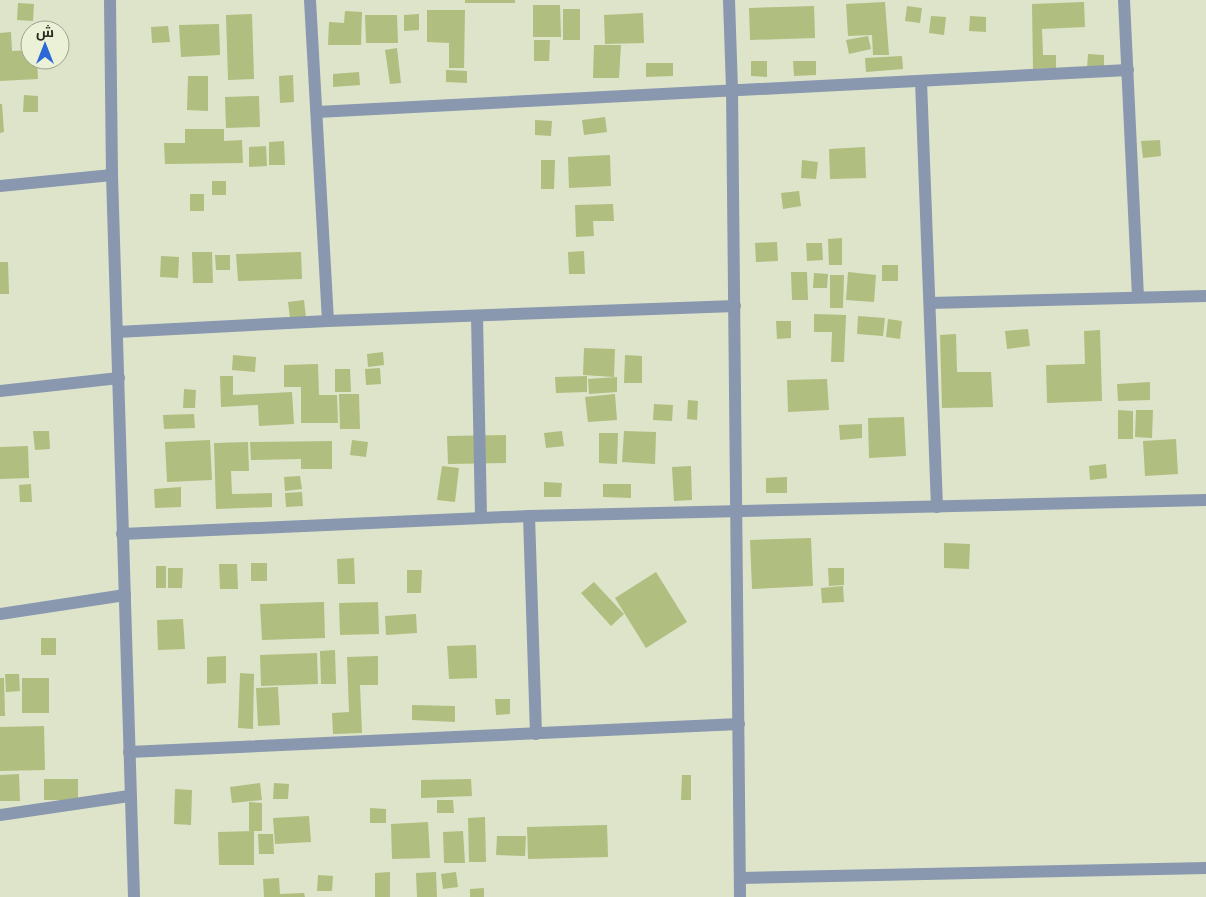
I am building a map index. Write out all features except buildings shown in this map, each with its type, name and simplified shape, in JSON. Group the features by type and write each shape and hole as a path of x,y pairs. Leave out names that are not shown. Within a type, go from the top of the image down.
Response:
{"street":[{"path":"110,0 112,175 118,332 129,796 134,897"},
{"path":"310,0 328,321"},
{"path":"729,0 732,89 740,897"},
{"path":"1124,0 1138,297"},
{"path":"317,112 732,89 1128,70"},
{"path":"921,81 937,507"},
{"path":"0,186 112,175"},
{"path":"930,303 1206,296"},
{"path":"118,332 328,321 734,306"},
{"path":"477,316 480,518"},
{"path":"0,391 119,378"},
{"path":"122,534 529,516 1206,500"},
{"path":"529,516 536,734"},
{"path":"0,614 125,595"},
{"path":"128,752 739,724"},
{"path":"0,815 129,796"},
{"path":"740,878 1206,868"}]}
